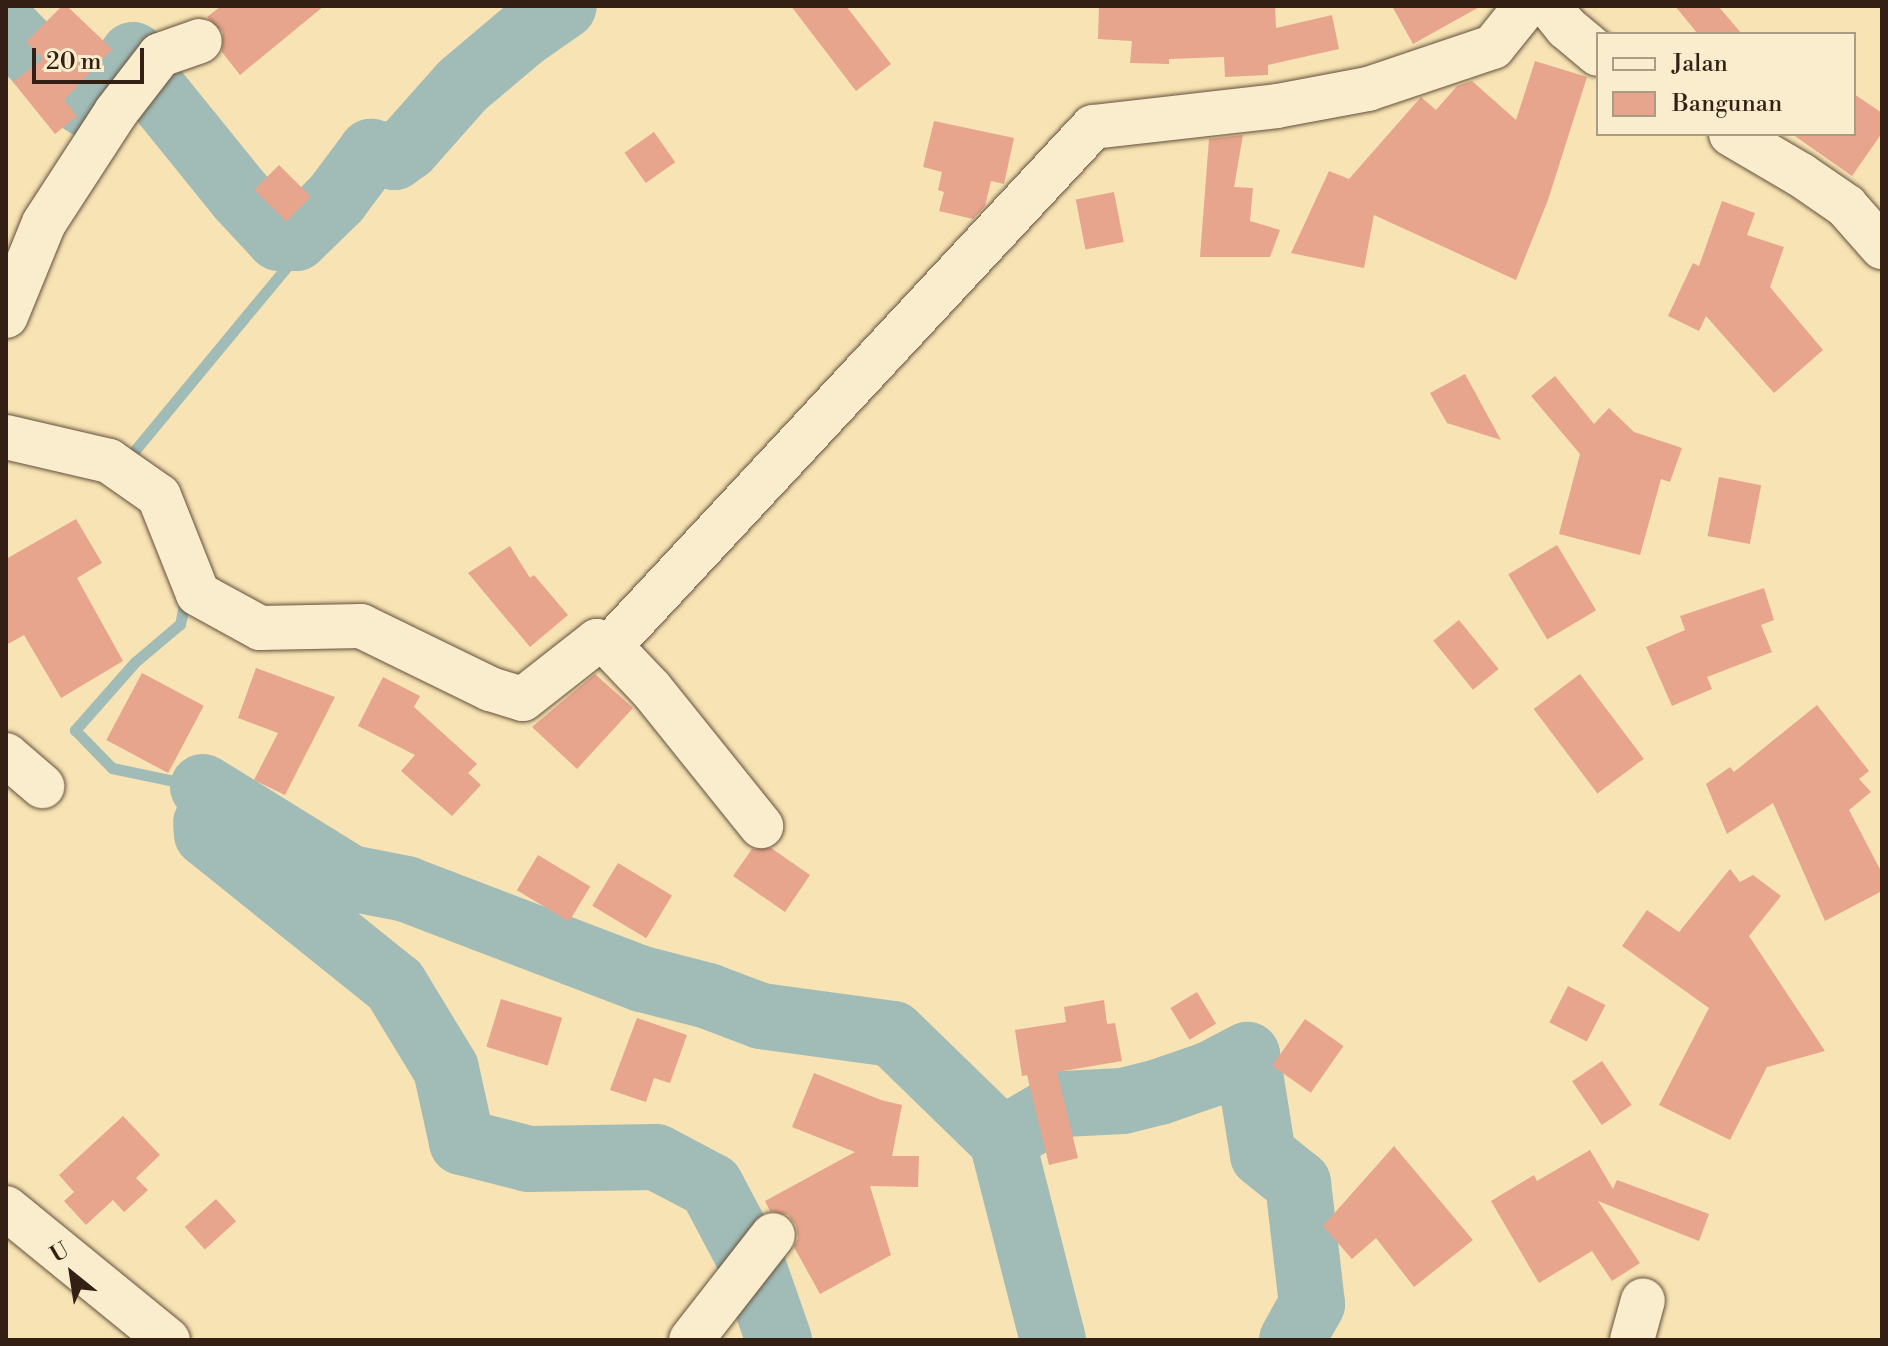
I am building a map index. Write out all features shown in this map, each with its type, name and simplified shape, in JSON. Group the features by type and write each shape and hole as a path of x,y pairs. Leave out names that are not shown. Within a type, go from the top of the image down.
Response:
{"street":[{"path":"610,646 1093,127 1277,106 1368,89 1493,47 1526,6"},
{"path":"1549,6 1567,28 1596,52"},
{"path":"6,316 44,223 116,112 160,55 200,41"},
{"path":"1734,136 1846,206 1882,247"},
{"path":"6,437 109,461 159,496 198,594 260,628 361,626 490,689 523,699 597,641 610,646 651,689 761,826"},
{"path":"6,755 42,786"},
{"path":"6,1208 168,1340"},
{"path":"691,1340 773,1235"}],"building":[{"path":"62,6 67,6 112,49 64,100 77,116 55,134 13,82 43,59 26,42"},
{"path":"221,6 324,6 240,75 222,52 223,32 207,17"},
{"path":"791,6 846,6 891,64 856,91"},
{"path":"1099,6 1275,6 1276,28 1332,15 1339,49 1268,65 1268,75 1225,77 1224,57 1169,59 1169,64 1130,63 1132,41 1098,39"},
{"path":"1392,6 1481,6 1413,44"},
{"path":"1675,6 1718,6 1740,32 1696,32"},
{"path":"1535,61 1587,77 1548,200 1516,280 1374,215 1364,268 1291,253 1329,171 1349,179 1421,97 1436,110 1457,86 1472,81 1516,120"},
{"path":"1856,95 1882,113 1882,133 1852,176 1795,136 1856,136"},
{"path":"934,121 1014,138 1004,184 991,181 985,206 973,219 939,211 944,192 938,190 942,172 923,167"},
{"path":"654,132 675,162 646,183 625,153"},
{"path":"1243,135 1234,187 1253,188 1250,221 1280,230 1270,257 1200,257 1209,139"},
{"path":"279,165 311,197 286,222 254,190"},
{"path":"1114,192 1124,242 1085,250 1076,199"},
{"path":"1722,201 1755,213 1747,235 1784,247 1770,287 1823,350 1774,393 1706,316 1699,331 1668,316 1693,263 1699,266"},
{"path":"1465,374 1501,440 1447,423 1430,393"},
{"path":"1555,376 1594,424 1609,408 1634,432 1682,448 1670,482 1661,479 1640,555 1559,534 1580,454 1531,396"},
{"path":"1719,477 1761,485 1750,544 1708,536"},
{"path":"76,519 102,563 77,578 123,661 61,698 24,635 6,645 6,559"},
{"path":"1557,545 1596,610 1547,640 1508,574"},
{"path":"510,546 530,578 534,575 568,615 530,647 468,573"},
{"path":"1764,588 1774,620 1761,625 1772,652 1707,677 1712,689 1672,706 1646,647 1685,630 1680,616"},
{"path":"1459,620 1499,669 1473,690 1433,641"},
{"path":"256,668 335,697 285,795 254,780 278,733 238,718"},
{"path":"142,673 204,706 168,773 106,740"},
{"path":"595,674 633,708 577,769 532,727"},
{"path":"1580,674 1644,759 1597,794 1534,709"},
{"path":"383,677 420,696 414,707 477,764 468,773 481,785 452,816 401,771 415,755 358,726"},
{"path":"1817,705 1869,771 1859,779 1871,792 1849,810 1882,873 1882,891 1825,921 1773,803 1727,834 1706,784 1730,767 1734,772"},
{"path":"771,848 810,875 785,912 733,876 752,849"},
{"path":"538,855 590,886 569,922 517,890"},
{"path":"618,863 672,895 646,938 592,906"},
{"path":"1730,869 1740,882 1753,875 1781,896 1749,936 1825,1051 1767,1067 1730,1140 1659,1105 1709,1008 1622,946 1647,910 1679,932"},
{"path":"1568,986 1605,1005 1587,1042 1549,1023"},
{"path":"1197,992 1216,1024 1189,1040 1170,1008"},
{"path":"501,999 562,1018 548,1066 486,1047"},
{"path":"1104,1000 1107,1024 1115,1023 1122,1061 1057,1072 1078,1158 1049,1165 1027,1075 1022,1076 1015,1030 1066,1022 1064,1007"},
{"path":"637,1018 687,1035 670,1083 654,1078 646,1102 610,1090"},
{"path":"1305,1019 1344,1046 1311,1093 1272,1066"},
{"path":"1602,1061 1632,1105 1602,1125 1572,1081"},
{"path":"814,1073 881,1100 902,1105 892,1156 919,1156 918,1187 870,1186 891,1255 820,1294 794,1247 798,1238 796,1225 788,1215 770,1211 765,1201 855,1152 792,1127"},
{"path":"123,1116 160,1155 136,1178 148,1190 124,1212 113,1200 86,1225 64,1201 74,1192 59,1175"},
{"path":"1394,1146 1473,1240 1414,1287 1376,1238 1352,1259 1323,1226"},
{"path":"1590,1150 1613,1189 1617,1180 1709,1214 1699,1241 1598,1201 1640,1263 1612,1281 1592,1251 1539,1283 1491,1201 1534,1175 1537,1181"},
{"path":"216,1199 236,1221 205,1249 185,1227"}],"waterway":[{"path":"6,27 72,95 93,108 133,55 147,81 240,196 279,238 296,238 336,199 371,152 394,157 407,148 463,85 521,36 564,6"},
{"path":"126,461 285,269 316,222"},
{"path":"186,596 180,624 135,662 75,730 112,768 203,787"},
{"path":"203,787 350,878 406,889 642,979 708,996 761,1016 893,1034 1002,1140 1053,1340"},
{"path":"206,823 207,834 395,985 446,1069 462,1142 529,1159 656,1157 711,1186 752,1263 779,1340"},
{"path":"1002,1140 1063,1104 1123,1101 1159,1092 1211,1074 1247,1055 1263,1155 1298,1183 1312,1304 1292,1340"}]}
